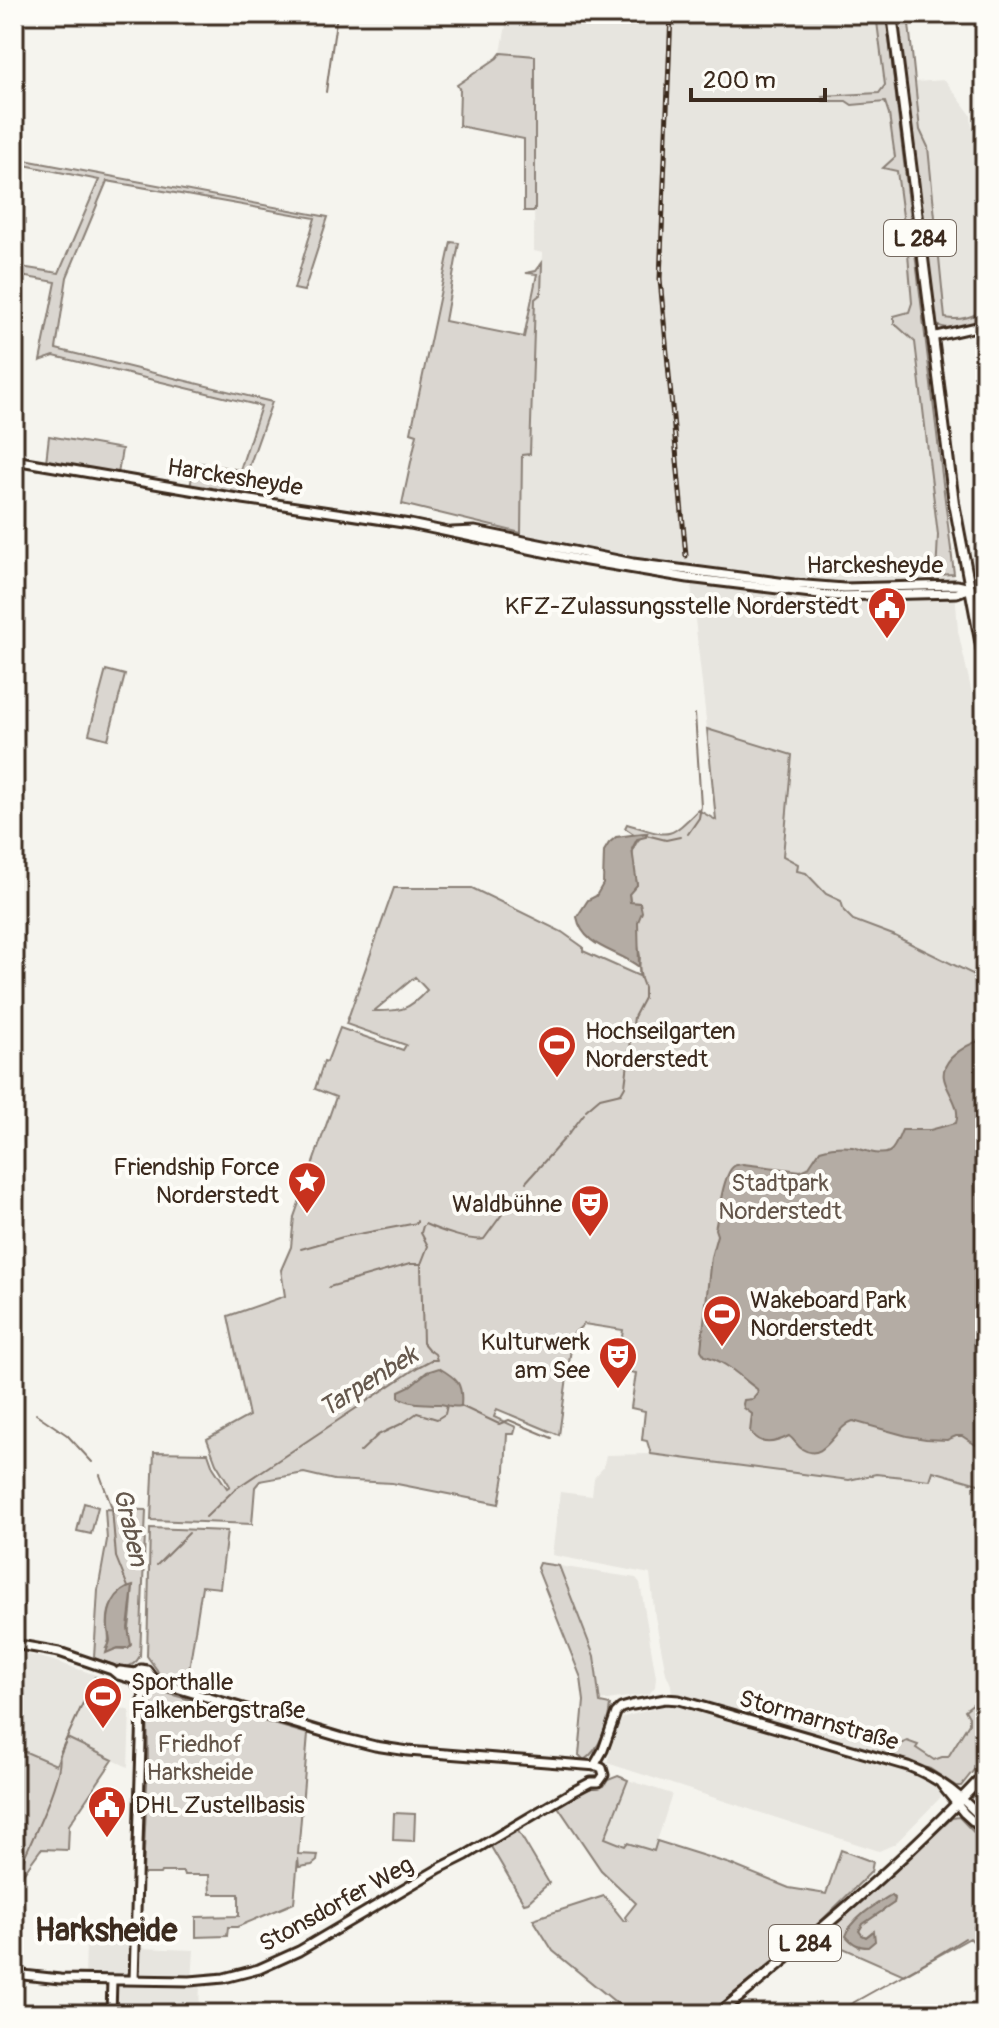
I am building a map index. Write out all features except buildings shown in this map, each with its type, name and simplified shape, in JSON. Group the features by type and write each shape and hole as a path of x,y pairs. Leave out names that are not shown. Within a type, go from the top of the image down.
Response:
{"main road":[{"name":"L 284","path":"892,14 954,503 985,667"},
{"path":"932,334 985,325"},
{"name":"Harckesheyde","path":"14,460 450,533 475,531 633,563 836,588 957,585 970,588"},
{"path":"14,1644 70,1656 143,1681 375,1746 576,1764 592,1772"},
{"path":"134,1980 143,1681"},
{"name":"Stormarnstraße","path":"592,1772 616,1713 621,1708 662,1697 908,1766 948,1786 959,1801"},
{"name":"Stonsdorfer Weg","path":"14,1974 60,1979 200,1980 244,1974 282,1960 454,1862 572,1792 592,1772"},
{"name":"L 284","path":"718,2014 827,1925 985,1774"},
{"path":"959,1801 985,1822"},
{"path":"959,1801 985,1832"},
{"path":"111,2014 112,1980"}],"shaded area":[{"path":"508,14 876,14 908,254 917,371 938,535 936,574 954,574 958,631 985,751 985,980 893,935 853,920 844,911 841,901 826,894 806,873 796,871 798,863 783,856 792,755 707,729 689,565 610,554 521,533 522,454 530,454 535,299 541,294 543,253 534,251 535,57 501,53"},
{"path":"945,80 971,115 972,127 980,127 985,166 985,310 972,317 954,320 945,318 915,82"},
{"path":"647,833 646,837 637,839 632,849 637,885 629,894 630,902 640,903 642,912 638,922 639,967 586,936 577,917 603,884 604,851 609,843 616,837"},
{"path":"985,1039 985,1451 962,1436 947,1440 926,1439 853,1421 817,1452 802,1449 789,1436 773,1442 759,1440 750,1432 752,1414 743,1404 744,1400 753,1399 758,1393 757,1389 726,1365 705,1356 701,1350 711,1257 717,1235 715,1229 723,1189 731,1169 743,1164 801,1171 808,1168 820,1150 852,1147 885,1153 893,1148 902,1130 930,1130 956,1123 956,1105 945,1082 945,1067 958,1052"},
{"path":"439,1368 458,1383 461,1406 414,1402 399,1397 399,1391 427,1372"},
{"path":"651,1454 849,1480 876,1474 930,1480 932,1471 985,1486 985,1752 895,1844 879,1851 607,1763 619,1722 624,1717 673,1703 671,1685 655,1617 650,1574 552,1555 560,1492 592,1496 594,1478 603,1468 606,1455"},
{"path":"559,1566 636,1578 640,1583 656,1677 655,1687 649,1694 600,1701 594,1656"},
{"path":"133,1586 128,1628 131,1645 106,1653 110,1641 110,1608 116,1596"},
{"path":"14,1651 105,1678 95,1704 117,1711 119,1707 130,1711 128,1767 68,1739 14,1863"},
{"path":"628,1780 672,1794 654,1851 605,1839"},
{"path":"891,1895 894,1903 863,1924 859,1931 866,1937 874,1931 875,1941 868,1947 851,1941 846,1936 853,1923"},
{"path":"86,1942 140,1943 140,1948 194,1950 192,1982 200,1982 199,2014 111,2014 112,1980 85,1978"}],"green space":[{"path":"876,14 886,14 954,574 936,575 938,535 915,342 894,323 894,316 909,312 912,303 897,171 883,168 895,157 889,114 885,102 852,105 846,101 823,101 822,96 879,93 885,85"},
{"path":"897,14 908,14 920,130 928,147 945,318 966,318 985,310 985,321 952,328 933,323 925,232"},
{"path":"501,53 535,56 535,211 524,211 524,139 459,126 460,90 457,85"},
{"path":"14,158 328,217 304,291 294,289 315,218 107,181 67,277 56,349 272,402 239,495 190,487 195,462 240,470 261,406 54,356 40,361 56,282 14,275 14,266 59,273 99,180 14,163"},
{"path":"451,242 459,243 445,321 524,337 537,274 526,273 536,271 542,263 541,294 535,299 530,454 522,455 521,533 402,504 417,434 411,432"},
{"path":"49,436 122,449 118,474 46,462"},
{"path":"106,670 125,675 108,739 89,734"},
{"name":"Stadtpark Norderstedt","path":"707,729 792,755 783,856 798,864 797,871 806,873 826,894 841,901 844,911 853,920 893,935 985,980 985,1486 933,1471 930,1480 876,1474 849,1480 651,1454 647,1441 642,1440 645,1411 631,1408 636,1373 617,1370 623,1330 584,1324 573,1334 559,1435 497,1409 494,1417 516,1427 514,1434 507,1434 499,1504 392,1483 334,1480 304,1473 260,1481 255,1487 252,1524 151,1520 154,1452 208,1453 227,1488 230,1486 216,1463 207,1439 249,1416 228,1316 285,1296 281,1270 291,1247 294,1217 336,1097 315,1089 340,1028 403,1050 406,1045 346,1024 394,888 472,888 562,932 583,947 583,951 639,976 637,922 629,893 637,885 633,850 646,833 634,834 625,828 627,824 666,834 673,832 698,810 716,820","holes":["415,977 427,990 404,1008 374,1011"]},
{"path":"84,1503 98,1507 91,1534 77,1531"},
{"path":"105,1509 146,1510 140,1656 131,1666 125,1667 94,1658 98,1590 107,1540","holes":["133,1587 124,1649 106,1648 110,1608 116,1599"]},
{"path":"150,1528 227,1531 220,1588 202,1586 188,1676 180,1674 177,1683 160,1677 147,1656"},
{"path":"539,1563 559,1566 594,1656 600,1703 610,1705 603,1736 584,1760 579,1755 584,1701 581,1678 537,1568"},
{"name":"Friedhof Harksheide","path":"156,1690 308,1734 298,1854 318,1855 317,1861 299,1867 298,1858 294,1903 237,1927 228,1927 227,1936 196,1937 196,1917 239,1916 239,1894 210,1894 209,1875 184,1875 183,1872 143,1874 148,1762 147,1697"},
{"path":"985,1702 985,1756 961,1786 956,1786 930,1769 891,1755 898,1745 907,1741 918,1745 916,1748 934,1760 948,1757 969,1723 965,1710 974,1703 979,1706"},
{"path":"67,1738 113,1760 69,1825 68,1850 41,1849 14,1886 14,1753 26,1752 56,1765"},
{"path":"618,1776 628,1780 605,1838 625,1846 627,1843 654,1851 657,1841 730,1864 789,1888 826,1894 841,1850 873,1862 871,1872 814,1928 710,2014 630,2014 553,1951 533,1919 604,1896 627,1921 625,1917 636,1903 601,1870 557,1805 587,1789 604,1786 608,1780"},
{"path":"394,1813 415,1814 414,1841 393,1840"},
{"path":"959,1817 985,1844 985,1954 970,1938 904,1975 818,1937 890,1876 952,1818","holes":["891,1896 894,1903 863,1924 859,1931 862,1935 866,1937 873,1931 859,1947 849,1928"]},
{"path":"517,1829 549,1883 524,1903 490,1845"}],"waterway":[{"path":"326,92 337,14"},
{"path":"688,834 699,818 701,806 695,714"},
{"path":"646,835 666,840 680,837"},
{"name":"Tarpenbek","path":"586,1110 600,1098 621,1093 625,1086 634,1017 644,998 639,967"},
{"name":"Tarpenbek","path":"568,1135 584,1114"},
{"name":"Tarpenbek","path":"526,1182 566,1137"},
{"name":"Tarpenbek","path":"425,1224 463,1237 484,1239 519,1191"},
{"path":"301,1249 417,1221"},
{"name":"Tarpenbek","path":"206,1517 235,1489 418,1367 437,1360 423,1343 421,1264 428,1246 421,1233 423,1226"},
{"path":"329,1287 410,1264 420,1264"},
{"path":"360,1452 378,1435 417,1413 437,1419 445,1414 447,1405"},
{"path":"461,1406 499,1424 509,1420 552,1438"},
{"name":"Graben","path":"36,1414 67,1435 92,1462"},
{"name":"Graben","path":"100,1475 112,1508 116,1557 128,1587"},
{"name":"Tarpenbek","path":"157,1565 189,1533"},
{"name":"Tarpenbek","path":"14,1874 45,1810 57,1777 59,1755 95,1677"},
{"path":"974,1927 985,1915"},
{"path":"833,2014 965,1938"}],"railway":[{"path":"671,14 660,279 686,556"}],"place":[{"name":"KFZ-Zulassungsstelle Norderstedt","path":"887,640"},
{"name":"Hochseilgarten Norderstedt","path":"557,1079"},
{"name":"Friendship Force Norderstedt","path":"307,1215"},
{"name":"Waldbühne","path":"590,1238"},
{"name":"Wakeboard Park Norderstedt","path":"722,1348"},
{"name":"Kulturwerk am See","path":"618,1390"},
{"name":"Sporthalle Falkenbergstraße","path":"103,1730"},
{"name":"DHL Zustellbasis","path":"107,1839"}],"district":[{"name":"Harksheide","path":"106,1930"}]}
